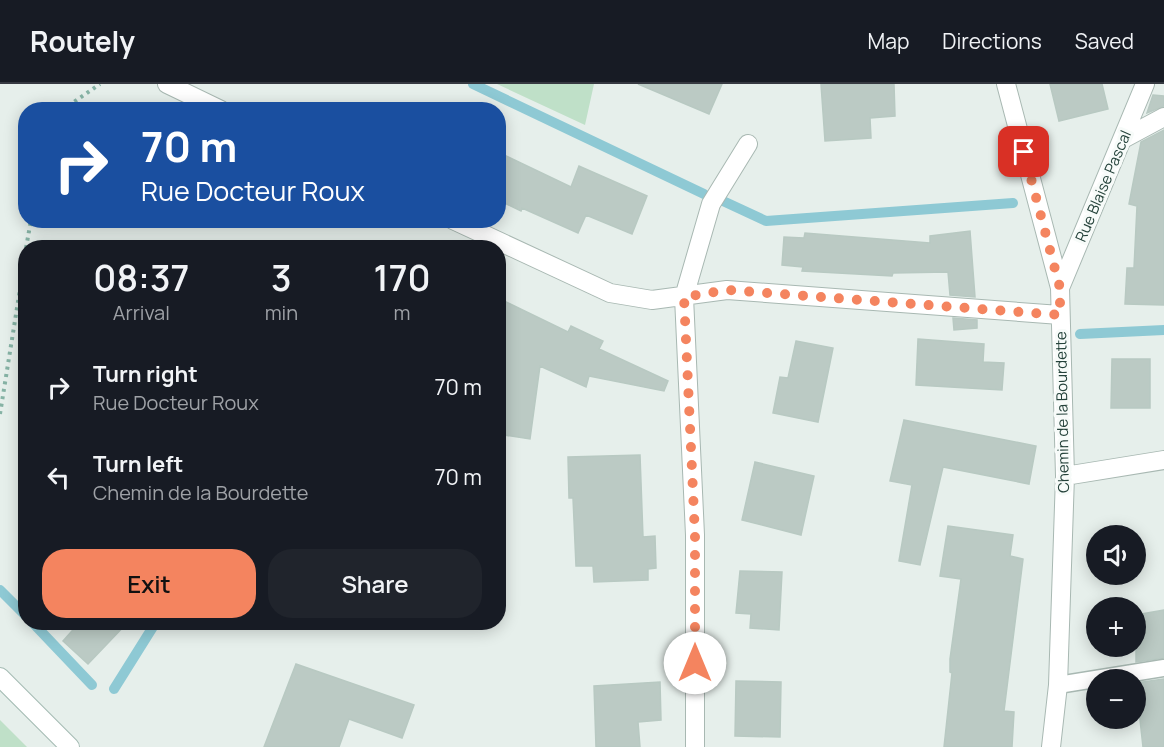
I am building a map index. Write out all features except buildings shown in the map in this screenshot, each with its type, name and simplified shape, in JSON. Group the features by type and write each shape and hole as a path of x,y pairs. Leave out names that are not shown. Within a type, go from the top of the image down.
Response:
{"street":[{"path":"167,84 204,102"},
{"name":"Chemin de la Bourdette","path":"1006,84 1060,288 1065,476 1058,685 1051,747"},
{"name":"Rue Blaise Pascal","path":"1060,288 1145,84"},
{"path":"1123,139 1164,117"},
{"path":"695,747 695,535 684,297 711,204 748,144"},
{"path":"470,228 496,240"},
{"path":"506,245 610,293 652,300 728,290 1060,315"},
{"path":"1065,476 1164,460"},
{"path":"0,677 70,747"}],"lane":[{"path":"1058,685 1164,668"}],"path":[{"path":"74,102 100,84"},
{"path":"0,414 18,302"}],"green space":[{"path":"497,84 594,84 585,125"},
{"path":"0,720 27,747 0,747"}],"waterway":[{"path":"473,84 704,194"},
{"path":"723,201 766,221 1013,203"},
{"path":"1080,334 1164,330"},
{"path":"0,590 18,608"},
{"path":"40,630 92,685"},
{"path":"114,689 151,630"}],"route":[{"path":"695,663 695,535 684,297 728,290 1060,315 1060,288 1024,152"}]}
